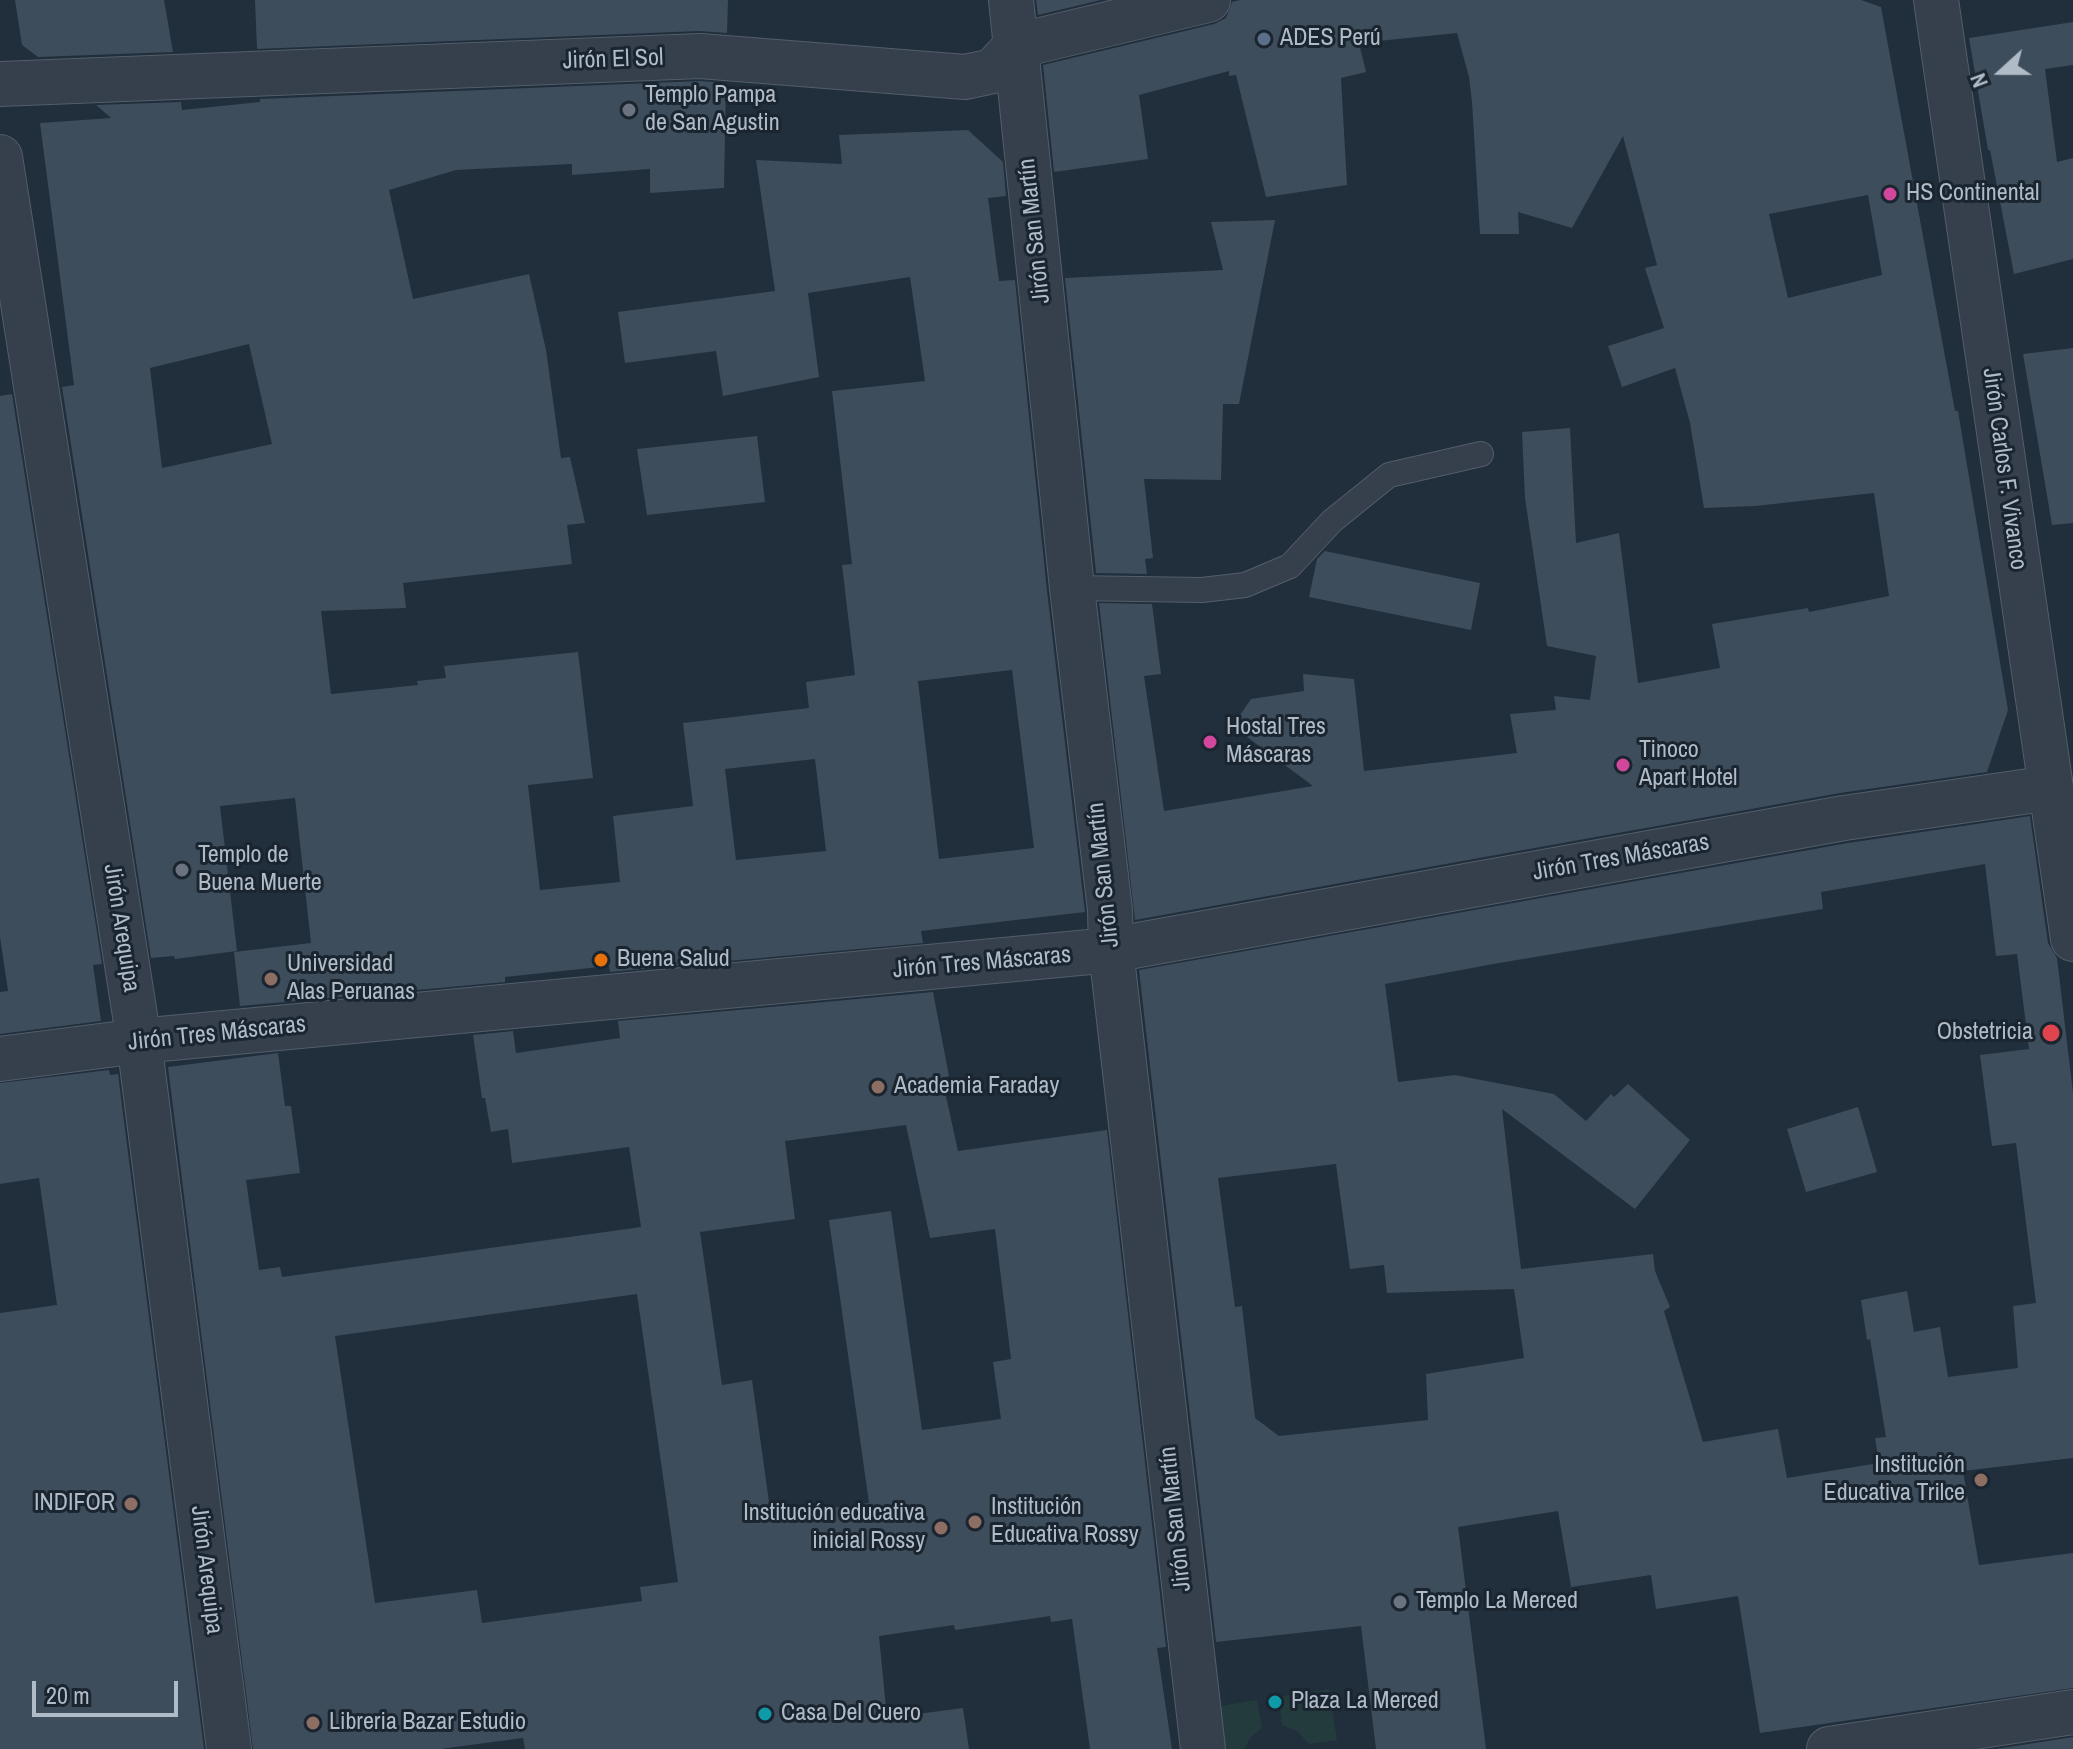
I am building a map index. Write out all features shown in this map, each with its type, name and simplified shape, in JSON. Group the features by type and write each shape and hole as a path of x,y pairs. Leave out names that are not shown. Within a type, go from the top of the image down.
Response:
{"street":[{"name":"Jirón San Martín","path":"1011,0 1072,588 1110,910 1111,950 1203,1749"},
{"name":"Jirón El Sol","path":"0,84 700,56 965,77 993,71 1016,46 1208,0"},
{"name":"Jirón Carlos F. Vivanco","path":"1936,0 2073,939"},
{"name":"Jirón Arequipa","path":"0,157 139,1041 229,1749"},
{"name":"Jirón Tres Máscaras","path":"0,1059 139,1041 1111,950 1844,818 2050,788"},
{"path":"1829,1749 2073,1712"}],"lane":[{"path":"1072,588 1202,590 1245,585 1290,566 1332,521 1389,475 1481,454"}],"green space":[{"path":"1329,1689 1337,1740 1309,1744 1297,1731 1282,1725 1278,1697"},
{"path":"1257,1700 1262,1728 1251,1737 1244,1749 1221,1749 1214,1707"}],"building":[{"path":"15,0 164,0 173,52 38,57 22,45"},
{"path":"255,0 728,0 727,33 699,31 257,49"},
{"path":"1036,0 1101,0 1038,15"},
{"path":"1861,0 1881,7 1955,411 1958,411 2008,710 1987,772 1840,793 1135,920 1099,603 1152,604 1161,674 1144,676 1164,811 1313,786 1243,734 1240,715 1251,699 1304,691 1303,674 1354,679 1364,771 1517,753 1510,714 1556,710 1554,696 1590,700 1596,656 1547,646 1525,498 1522,432 1570,428 1576,543 1619,533 1638,683 1720,668 1712,624 1808,608 1809,612 1889,596 1874,493 1755,506 1704,508 1690,423 1675,368 1622,387 1608,346 1664,328 1645,268 1657,265 1623,136 1572,228 1518,212 1519,234 1480,234 1472,102 1457,33 1359,43 1366,72 1341,78 1347,185 1266,197 1236,75 1229,76 1229,71 1139,95 1148,159 1054,172 1043,65 1214,24 1226,18 1232,2","holes":["1868,195 1882,275 1788,298 1769,214"]},
{"path":"2073,22 2073,65 2045,69 2057,162 2073,158 2073,259 2014,274 1969,38"},
{"path":"700,81 726,83 724,188 650,193 650,169 572,175 572,164 456,170 389,190 413,299 529,274 546,350 561,458 570,457 585,523 567,525 572,564 403,583 406,608 321,611 331,694 418,685 417,681 446,678 444,666 578,652 593,778 528,785 540,890 620,882 613,816 693,806 683,723 809,708 806,682 855,675 842,565 852,564 832,391 925,381 910,277 808,293 819,377 723,396 716,351 625,363 618,312 775,291 756,160 842,164 839,135 968,130 1003,162 1006,196 988,198 999,281 1015,280 1047,591 1085,912 921,931 923,943 610,972 609,966 505,977 505,982 240,1006 234,952 311,943 295,798 220,806 237,951 175,959 174,956 151,958 62,387 74,385 40,123 111,118 96,105 181,102 182,110 260,102 260,99","holes":["249,344 272,444 162,468 150,368","1012,670 1034,848 939,859 918,681","815,759 826,851 736,860 725,769"]},
{"path":"1275,220 1239,404 1223,404 1221,480 1144,479 1153,558 1145,559 1147,574 1096,573 1065,278 1223,270 1211,222"},
{"path":"2073,348 2073,523 2052,525 2023,354"},
{"path":"12,394 102,964 93,965 101,1021 0,1034 0,992 8,991 0,937 0,396"},
{"path":"757,436 765,502 647,515 637,449"},
{"path":"1325,551 1480,583 1471,630 1309,597 1317,559"},
{"path":"2030,816 2048,943 2057,958 2073,1093 2073,1458 1963,1471 1979,1565 2073,1553 2073,1688 1760,1733 1738,1596 1656,1609 1651,1575 1571,1587 1558,1511 1458,1527 1486,1749 1376,1749 1361,1626 1216,1642 1139,970 1848,843","holes":["1985,864 1996,956 2017,954 2029,1049 1980,1055 1992,1146 2016,1143 2036,1303 2013,1306 2018,1368 1948,1377 1940,1327 1914,1332 1907,1291 1861,1300 1886,1437 1875,1438 1879,1463 1787,1478 1778,1429 1703,1442 1664,1311 1670,1307 1655,1271 1653,1254 1521,1269 1502,1109 1635,1209 1690,1140 1628,1084 1614,1097 1611,1094 1586,1121 1554,1094 1455,1075 1398,1082 1385,984 1823,909 1821,892","1336,1164 1350,1269 1384,1265 1387,1293 1514,1289 1524,1358 1426,1374 1428,1420 1279,1436 1255,1418 1242,1306 1235,1307 1218,1178"]},
{"path":"933,992 949,1076 942,1078 958,1151 1107,1130 1166,1647 1157,1648 1172,1749 1090,1749 1072,1619 1051,1622 1050,1616 955,1630 954,1625 879,1636 887,1718 963,1708 969,1749 525,1749 523,1738 440,1749 253,1749 168,1067 278,1053 285,1106 291,1106 300,1173 246,1180 259,1270 280,1267 282,1277 641,1227 629,1147 512,1163 508,1129 491,1132 485,1098 482,1098 473,1035 513,1031 516,1053 620,1038 618,1021","holes":["906,1125 930,1238 995,1229 1011,1359 993,1362 1001,1419 922,1430 891,1211 829,1220 869,1503 771,1516 752,1380 722,1385 700,1232 795,1219 785,1141","637,1294 678,1582 640,1587 642,1601 482,1623 477,1590 375,1603 335,1336"]},
{"path":"109,1070 110,1075 118,1074 204,1749 0,1749 0,1313 57,1305 39,1178 0,1184 0,1083"},
{"path":"1858,1107 1877,1172 1806,1192 1787,1129"},
{"path":"2073,1737 2073,1749 1996,1749"}],"place":[{"name":"ADES Perú","path":"1264,39"},
{"name":"Templo Pampa de San Agustin","path":"629,110"},
{"name":"HS Continental","path":"1890,194"},
{"name":"Hostal Tres Máscaras","path":"1210,742"},
{"name":"Tinoco Apart Hotel","path":"1623,765"},
{"name":"Templo de Buena Muerte","path":"182,870"},
{"name":"Buena Salud","path":"601,960"},
{"name":"Universidad Alas Peruanas","path":"271,979"},
{"name":"Obstetricia","path":"2051,1033"},
{"name":"Academia Faraday","path":"878,1087"},
{"name":"Institución Educativa Trilce","path":"1981,1480"},
{"name":"INDIFOR","path":"131,1504"},
{"name":"Institución Educativa Rossy","path":"975,1522"},
{"name":"Institución educativa inicial Rossy","path":"941,1528"},
{"name":"Templo La Merced","path":"1400,1602"},
{"name":"Plaza La Merced","path":"1275,1702"},
{"name":"Casa Del Cuero","path":"765,1714"},
{"name":"Libreria Bazar Estudio","path":"313,1723"}]}
